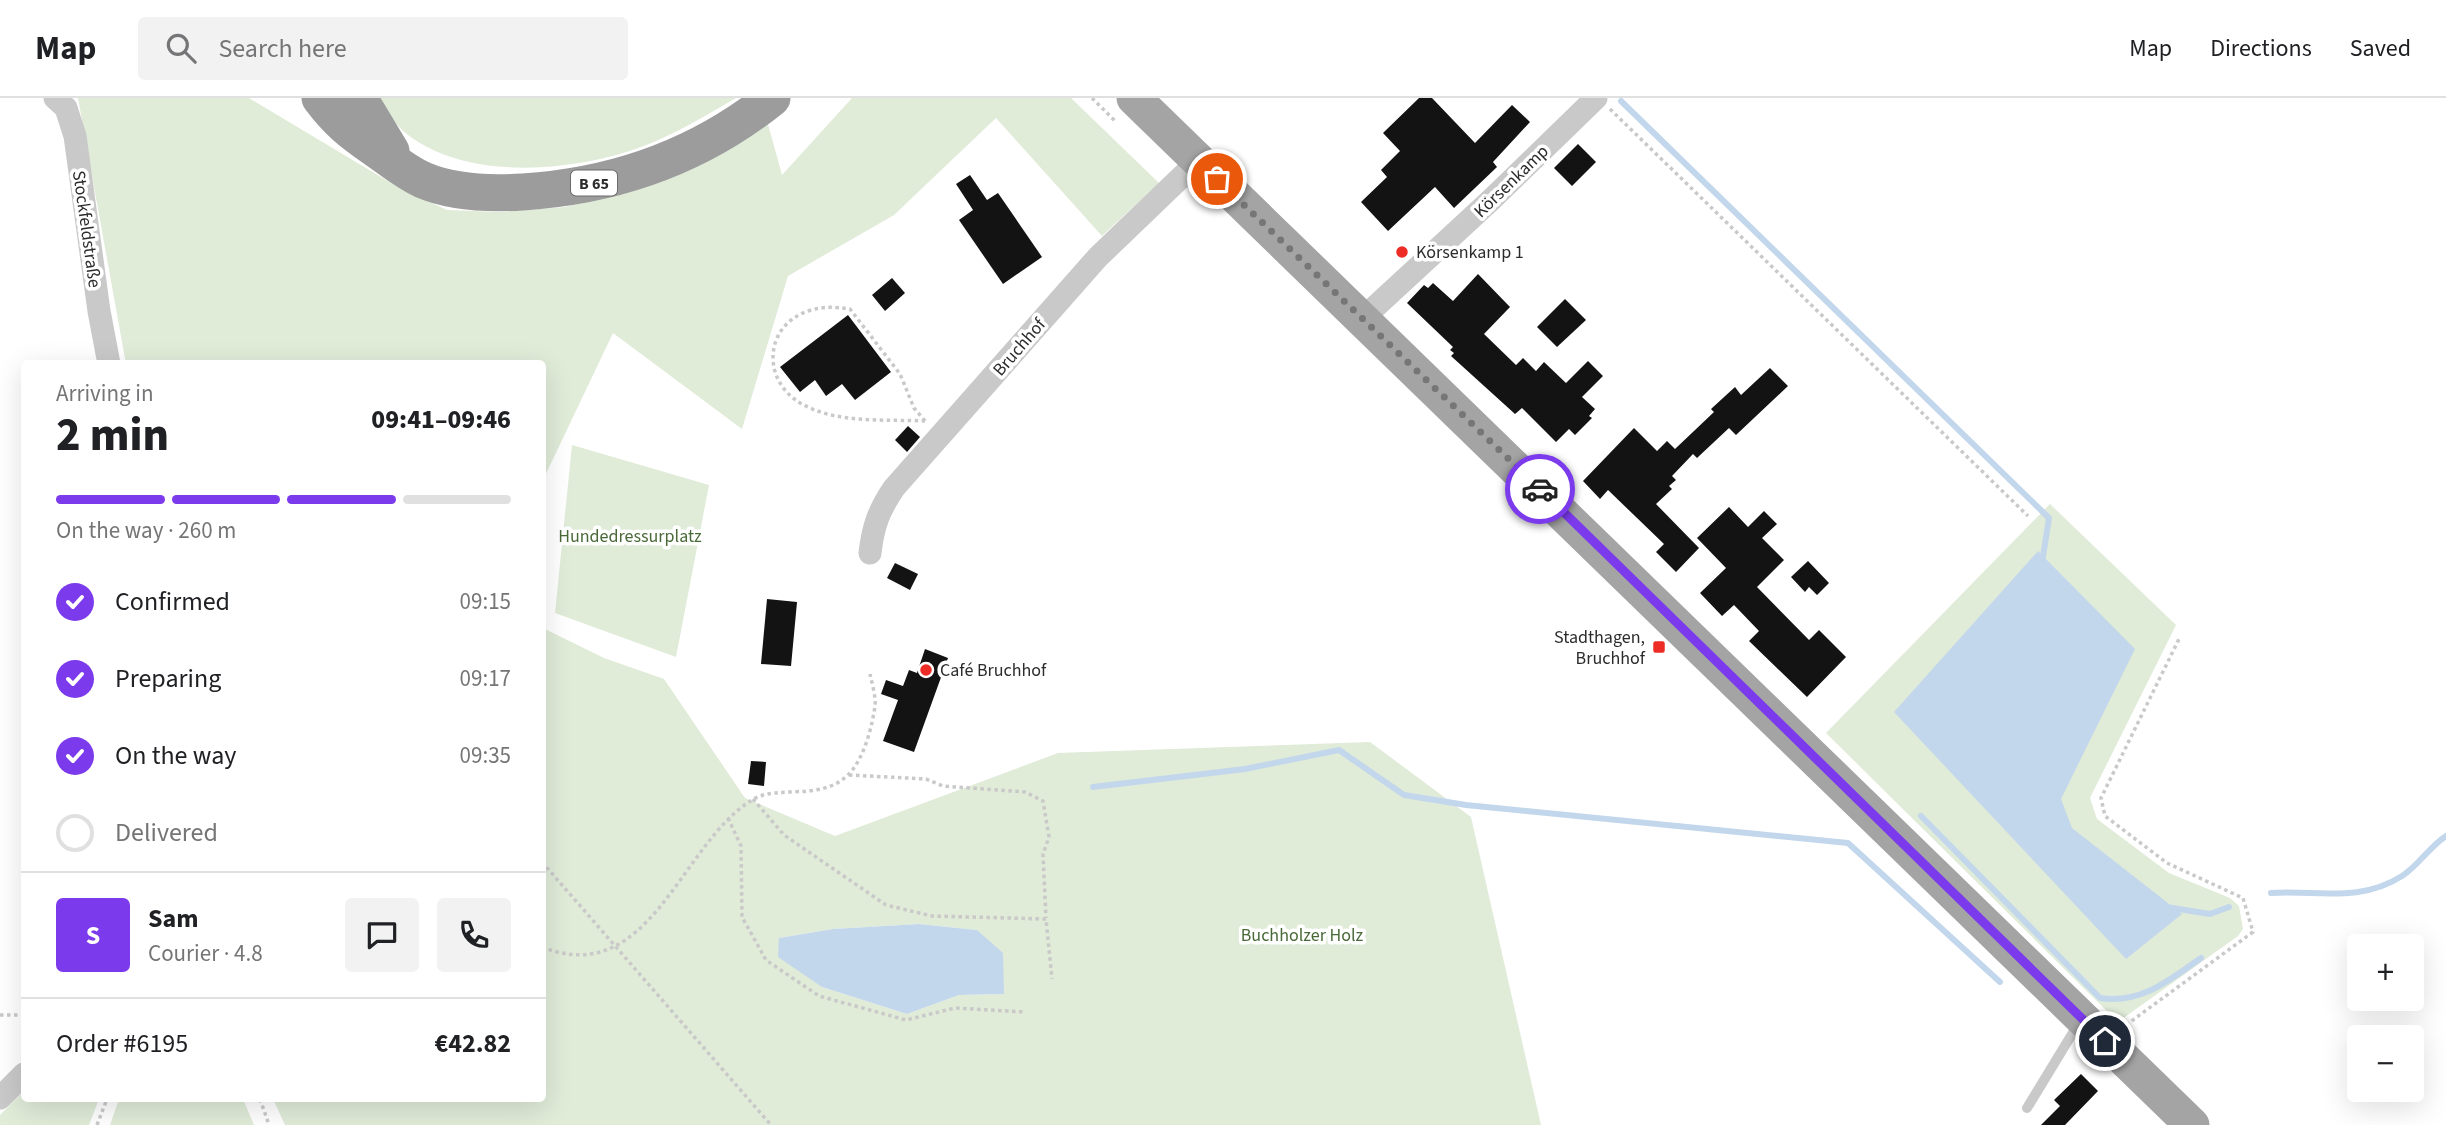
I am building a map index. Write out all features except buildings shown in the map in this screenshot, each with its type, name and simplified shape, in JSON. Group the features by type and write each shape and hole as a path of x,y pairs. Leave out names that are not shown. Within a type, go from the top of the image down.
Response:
{"highway":[{"name":"B 65","path":"320,98 337,121 401,167 424,180 453,189 501,193 551,190 596,183 669,160 703,145 772,98"},
{"path":"359,98 401,167"}],"main road":[{"path":"1135,98 2192,1125"}],"street":[{"name":"Stockfeldstraße","path":"55,98 66,108 75,136 108,360"},
{"name":"Körsenkamp","path":"1362,319 1492,199 1603,103"},
{"name":"Bruchhof","path":"870,553 873,527 879,510 936,425 1098,257 1198,161"},
{"path":"0,1098 21,1077"}],"lane":[{"path":"2026,1108 2093,1030"}],"path":[{"path":"1603,103 2028,516"},
{"path":"830,306 850,309 900,374 914,408 936,425 826,414 803,405 784,391 774,374 772,357 778,336 793,319 807,312 830,306"},
{"path":"2093,1030 2253,932 2243,898 2167,863 2105,816 2101,798 2179,639"},
{"path":"546,949 565,956 592,955 616,946 640,931 728,818 753,799 764,794 795,794 827,788 849,775 865,746 875,704 870,674"},
{"path":"849,775 926,779 943,786 1026,792 1043,801 1049,837 1043,854 1052,979"},
{"path":"753,799 784,835 886,905 932,916 1046,919"},
{"path":"728,818 741,846 742,918 766,960 819,996 906,1020 955,1008 1025,1012"},
{"path":"546,867 771,1125"},
{"path":"0,1014 21,1015"},
{"path":"97,1125 106,1102"},
{"path":"261,1102 269,1125"}],"green space":[{"path":"78,98 249,98 396,186 447,210 500,212 565,207 635,190 766,117 782,175 852,98 1071,98 1159,183 1102,236 996,118 894,215 788,276 742,429 613,333 546,474 546,360 125,360"},
{"path":"377,98 736,98 677,131 614,156 522,168 490,166 460,160 433,150 408,135 391,118"},
{"name":"Hundedressurplatz","path":"572,445 709,485 676,657 555,613"},
{"path":"2050,504 2176,625 2090,798 2097,819 2169,873 2230,898 2239,906 2243,929 2238,936 2118,1022 1826,733"},
{"name":"Buchholzer Holz","path":"546,629 604,658 664,679 745,798 835,836 1058,753 1370,742 1471,817 1541,1125 285,1125 274,1102 546,1102","holes":["919,924 977,930 1004,994 959,995 907,1014 822,987 779,938 833,929"]},
{"path":"21,1094 21,1102 98,1102 89,1125 0,1125 0,1115"},
{"path":"118,1102 244,1102 254,1125 110,1125"}],"water":[{"path":"2038,551 2135,649 2061,799 2072,828 2182,914 2126,959 1894,712"},
{"path":"919,924 977,930 1003,953 1004,994 959,995 907,1014 822,987 778,957 779,938 833,929"}],"waterway":[{"path":"1621,101 2049,518 2042,563"},
{"path":"1093,787 1245,769 1339,750 1404,795 1466,805 1848,843 2000,982"},
{"path":"1921,816 2100,998 2115,999 2142,994 2166,982 2201,958"},
{"path":"2271,893 2338,894 2370,890 2402,876 2446,836"},
{"path":"2166,907 2210,914 2229,907"}],"way so far":[{"path":"1217,179 1540,489"}],"place":[{"name":"Körsenkamp 1","path":"1402,252"},
{"name":"Stadthagen, Bruchhof","path":"1659,647"},
{"name":"Café Bruchhof","path":"926,670"}],"route":[{"path":"1540,489 2105,1041"}]}
